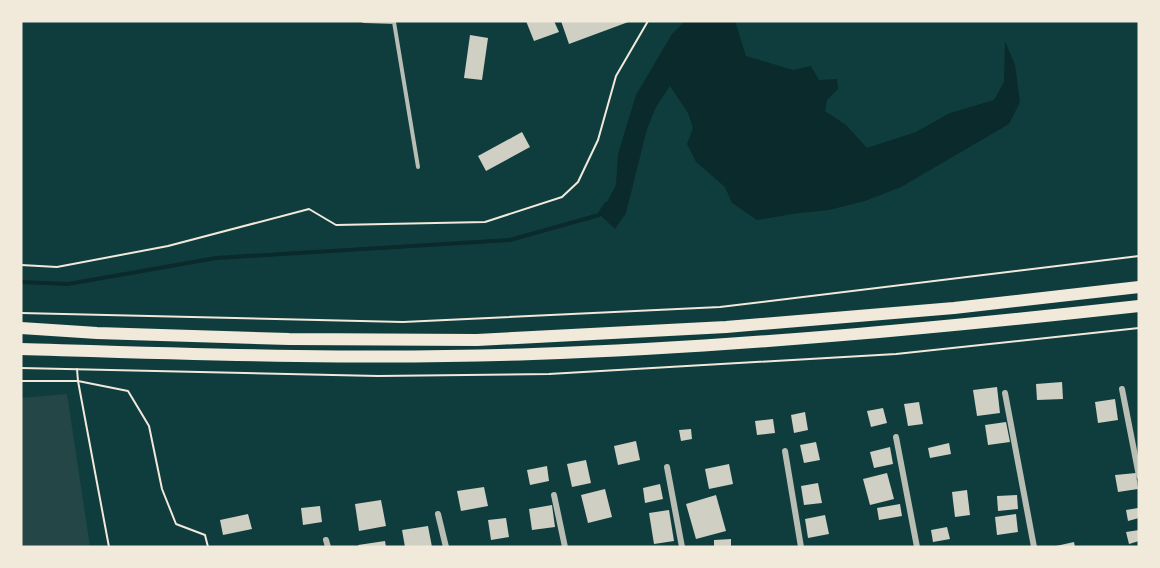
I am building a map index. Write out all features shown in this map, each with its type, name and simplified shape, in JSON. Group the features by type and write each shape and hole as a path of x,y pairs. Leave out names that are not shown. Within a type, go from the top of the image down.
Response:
{"highway":[{"path":"21,328 277,339 477,340 726,327 954,308 1139,287"},
{"path":"21,349 348,357 533,354 778,342 1139,306"}],"street":[{"path":"1122,389 1139,476"},
{"path":"1005,393 1034,547"},
{"path":"896,437 917,547"},
{"path":"785,451 801,547"},
{"path":"667,467 682,547"},
{"path":"554,495 565,547"},
{"path":"438,514 446,547"}],"lane":[{"path":"364,21 394,22 418,167"}],"path":[{"path":"21,265 57,267 168,246 309,209 336,225 485,222 562,197 579,182 598,140 616,76 648,21"},
{"path":"21,313 403,322 720,307 1139,256"},
{"path":"76,369 110,547"},
{"path":"21,381 78,381 128,391 149,426 162,489 176,524 205,535 208,547"}],"shaded area":[{"path":"685,21 735,21 746,56 793,70 811,66 819,80 837,79 838,89 827,100 825,111 846,125 867,148 916,132 950,113 994,100 1004,82 1005,41 1015,65 1020,102 1009,124 901,187 865,201 829,210 757,220 732,203 725,187 696,162 687,144 693,128 688,113 670,86 656,107 647,129 626,213 615,229 600,215 616,185 618,154 636,95 672,34"},
{"path":"67,394 90,547 21,547 21,398"}],"building":[{"path":"526,21 554,21 559,32 534,41"},
{"path":"561,21 631,21 569,44"},
{"path":"470,35 488,38 482,80 464,78"},
{"path":"522,132 530,147 486,171 478,156"},
{"path":"1062,382 1063,399 1037,400 1036,384"},
{"path":"997,387 1000,413 977,416 973,390"},
{"path":"1115,399 1118,420 1098,423 1095,402"},
{"path":"919,402 923,424 908,426 904,404"},
{"path":"883,408 887,423 871,427 867,411"},
{"path":"805,412 808,430 794,433 791,415"},
{"path":"773,419 775,433 757,435 755,421"},
{"path":"1006,422 1010,442 988,445 985,425"},
{"path":"691,429 692,439 681,441 679,430"},
{"path":"636,441 640,460 618,465 614,446"},
{"path":"816,442 820,460 804,463 800,445"},
{"path":"949,443 951,454 930,458 928,448"},
{"path":"890,447 893,464 874,468 870,452"},
{"path":"586,460 591,483 572,487 567,464"},
{"path":"729,464 733,484 709,489 705,469"},
{"path":"547,466 549,481 530,485 527,470"},
{"path":"887,473 894,499 870,505 863,479"},
{"path":"1136,473 1138,489 1118,492 1115,475"},
{"path":"818,483 822,503 804,505 801,486"},
{"path":"660,484 663,499 645,503 643,488"},
{"path":"484,487 488,506 461,511 457,491"},
{"path":"605,489 612,517 588,523 581,495"},
{"path":"967,490 970,515 955,517 952,492"},
{"path":"716,495 726,531 696,539 686,504"},
{"path":"1017,495 1018,509 998,511 997,496"},
{"path":"381,500 386,526 359,531 355,504"},
{"path":"900,504 902,516 879,520 877,508"},
{"path":"552,505 555,527 532,530 529,509"},
{"path":"320,506 322,522 303,525 301,508"},
{"path":"1138,508 1139,518 1128,521 1126,510"},
{"path":"669,510 674,541 654,544 649,513"},
{"path":"248,514 252,529 223,535 220,520"},
{"path":"1016,514 1018,532 997,535 995,517"},
{"path":"825,515 829,534 808,538 805,519"},
{"path":"506,518 509,537 491,540 488,520"},
{"path":"428,526 432,547 405,547 402,530"},
{"path":"947,527 950,539 933,542 931,530"},
{"path":"1139,530 1139,541 1129,544 1126,532"},
{"path":"731,539 731,547 714,547 714,540"},
{"path":"385,541 386,547 359,547 358,545"},
{"path":"1074,542 1075,547 1056,547 1056,546"}],"waterway":[{"path":"21,282 68,284 216,258 510,240 599,215 606,204"}]}
